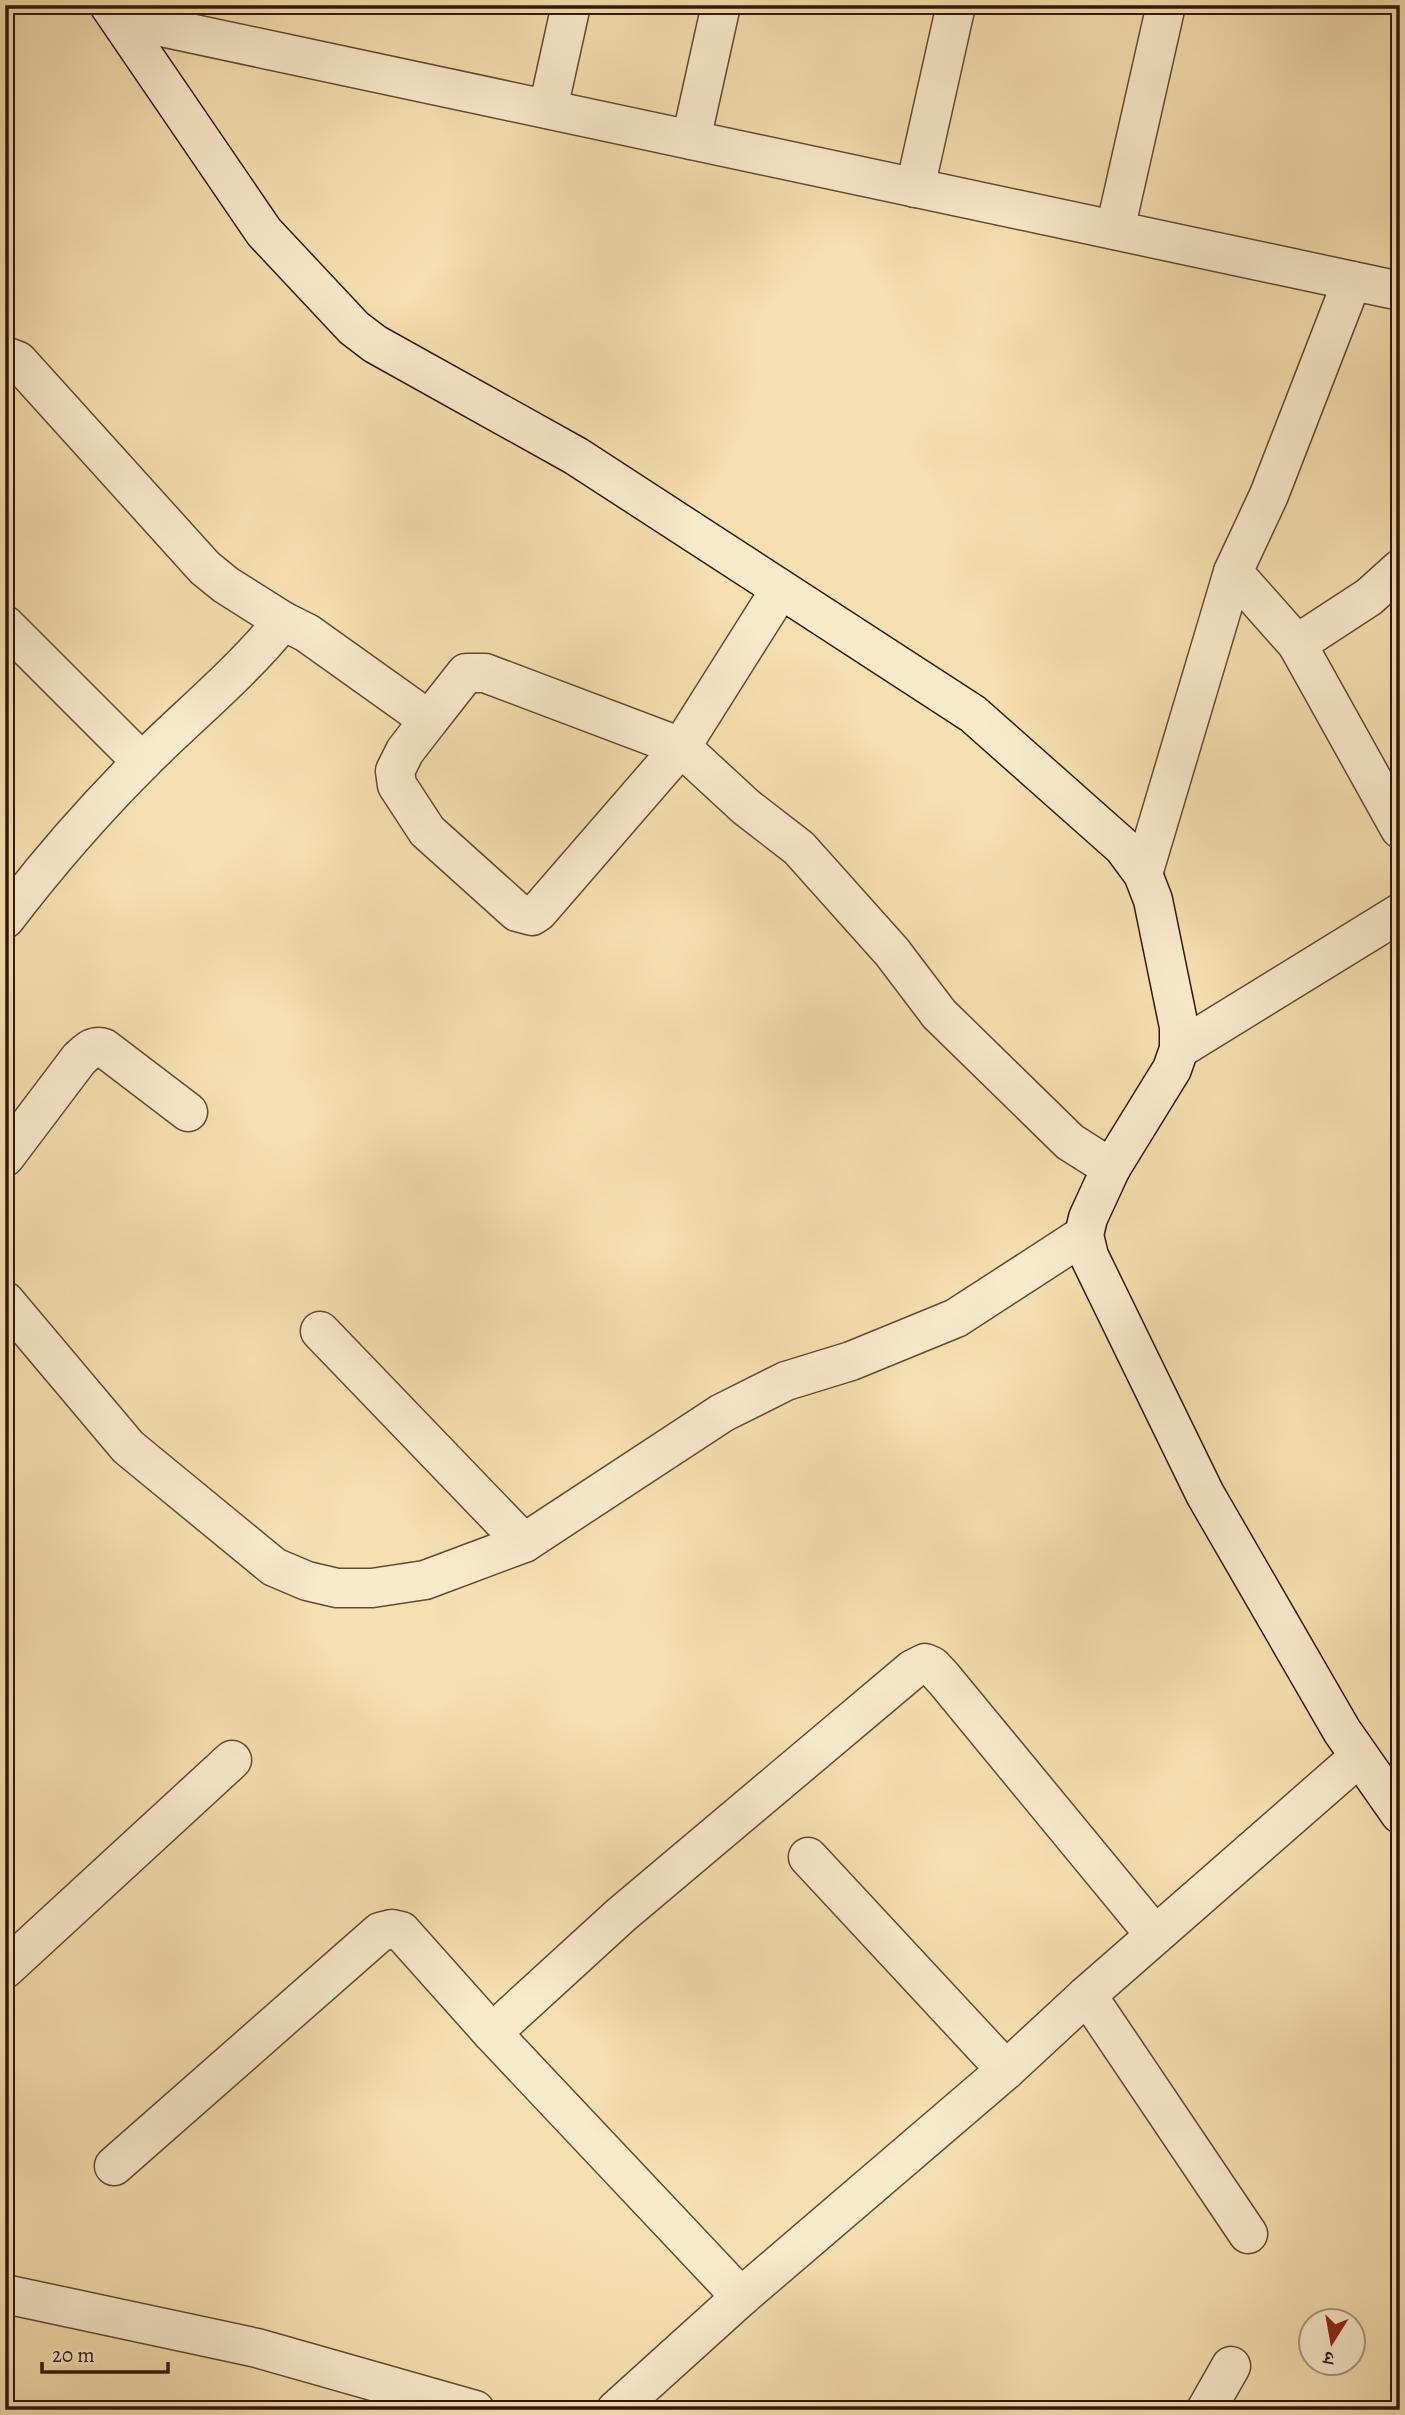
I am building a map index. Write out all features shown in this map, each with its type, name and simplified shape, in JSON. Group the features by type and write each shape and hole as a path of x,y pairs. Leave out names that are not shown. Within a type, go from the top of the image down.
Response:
{"street":[{"path":"548,109 571,5"},
{"path":"691,140 721,5"},
{"path":"915,188 956,5"},
{"path":"1115,230 1166,5"},
{"path":"117,9 548,109 1400,291"},
{"path":"117,9 264,232 354,328 375,344 576,456 973,714 1123,846 1143,874 1153,900 1179,1027 1179,1049 1172,1069 1111,1168 1088,1218 1084,1235 1089,1256 1205,1494 1342,1731 1400,1814"},
{"path":"1143,874 1233,572 1269,495 1352,281"},
{"path":"5,356 18,361 205,568 283,621 307,633 429,720"},
{"path":"1297,644 1369,597 1400,569"},
{"path":"1233,572 1297,644 1400,829"},
{"path":"780,590 681,747 532,916 517,912 427,831 397,785 394,771 405,751 466,673 485,673 681,747 746,807 799,848 892,952 939,1014 1070,1142 1111,1168"},
{"path":"5,919 47,864 142,762 263,645 283,621"},
{"path":"5,625 142,762"},
{"path":"1179,1049 1400,913"},
{"path":"5,1157 79,1059 91,1048 99,1046 188,1112"},
{"path":"5,1301 128,1447 274,1567 307,1581 337,1588 372,1588 425,1580 524,1543 722,1413 786,1381 851,1361 956,1318 1084,1235"},
{"path":"320,1331 524,1543"},
{"path":"492,2033 621,1915 913,1669 925,1663 932,1666 944,1679 1155,1935"},
{"path":"616,2410 741,2297 1006,2070 1087,1995 1359,1757"},
{"path":"5,1969 232,1760"},
{"path":"808,1857 1006,2070"},
{"path":"114,2166 380,1932 392,1929 401,1931 492,2033 741,2297"},
{"path":"1087,1995 1248,2234"},
{"path":"5,2294 257,2348 475,2410"},
{"path":"1206,2410 1231,2366"}]}
